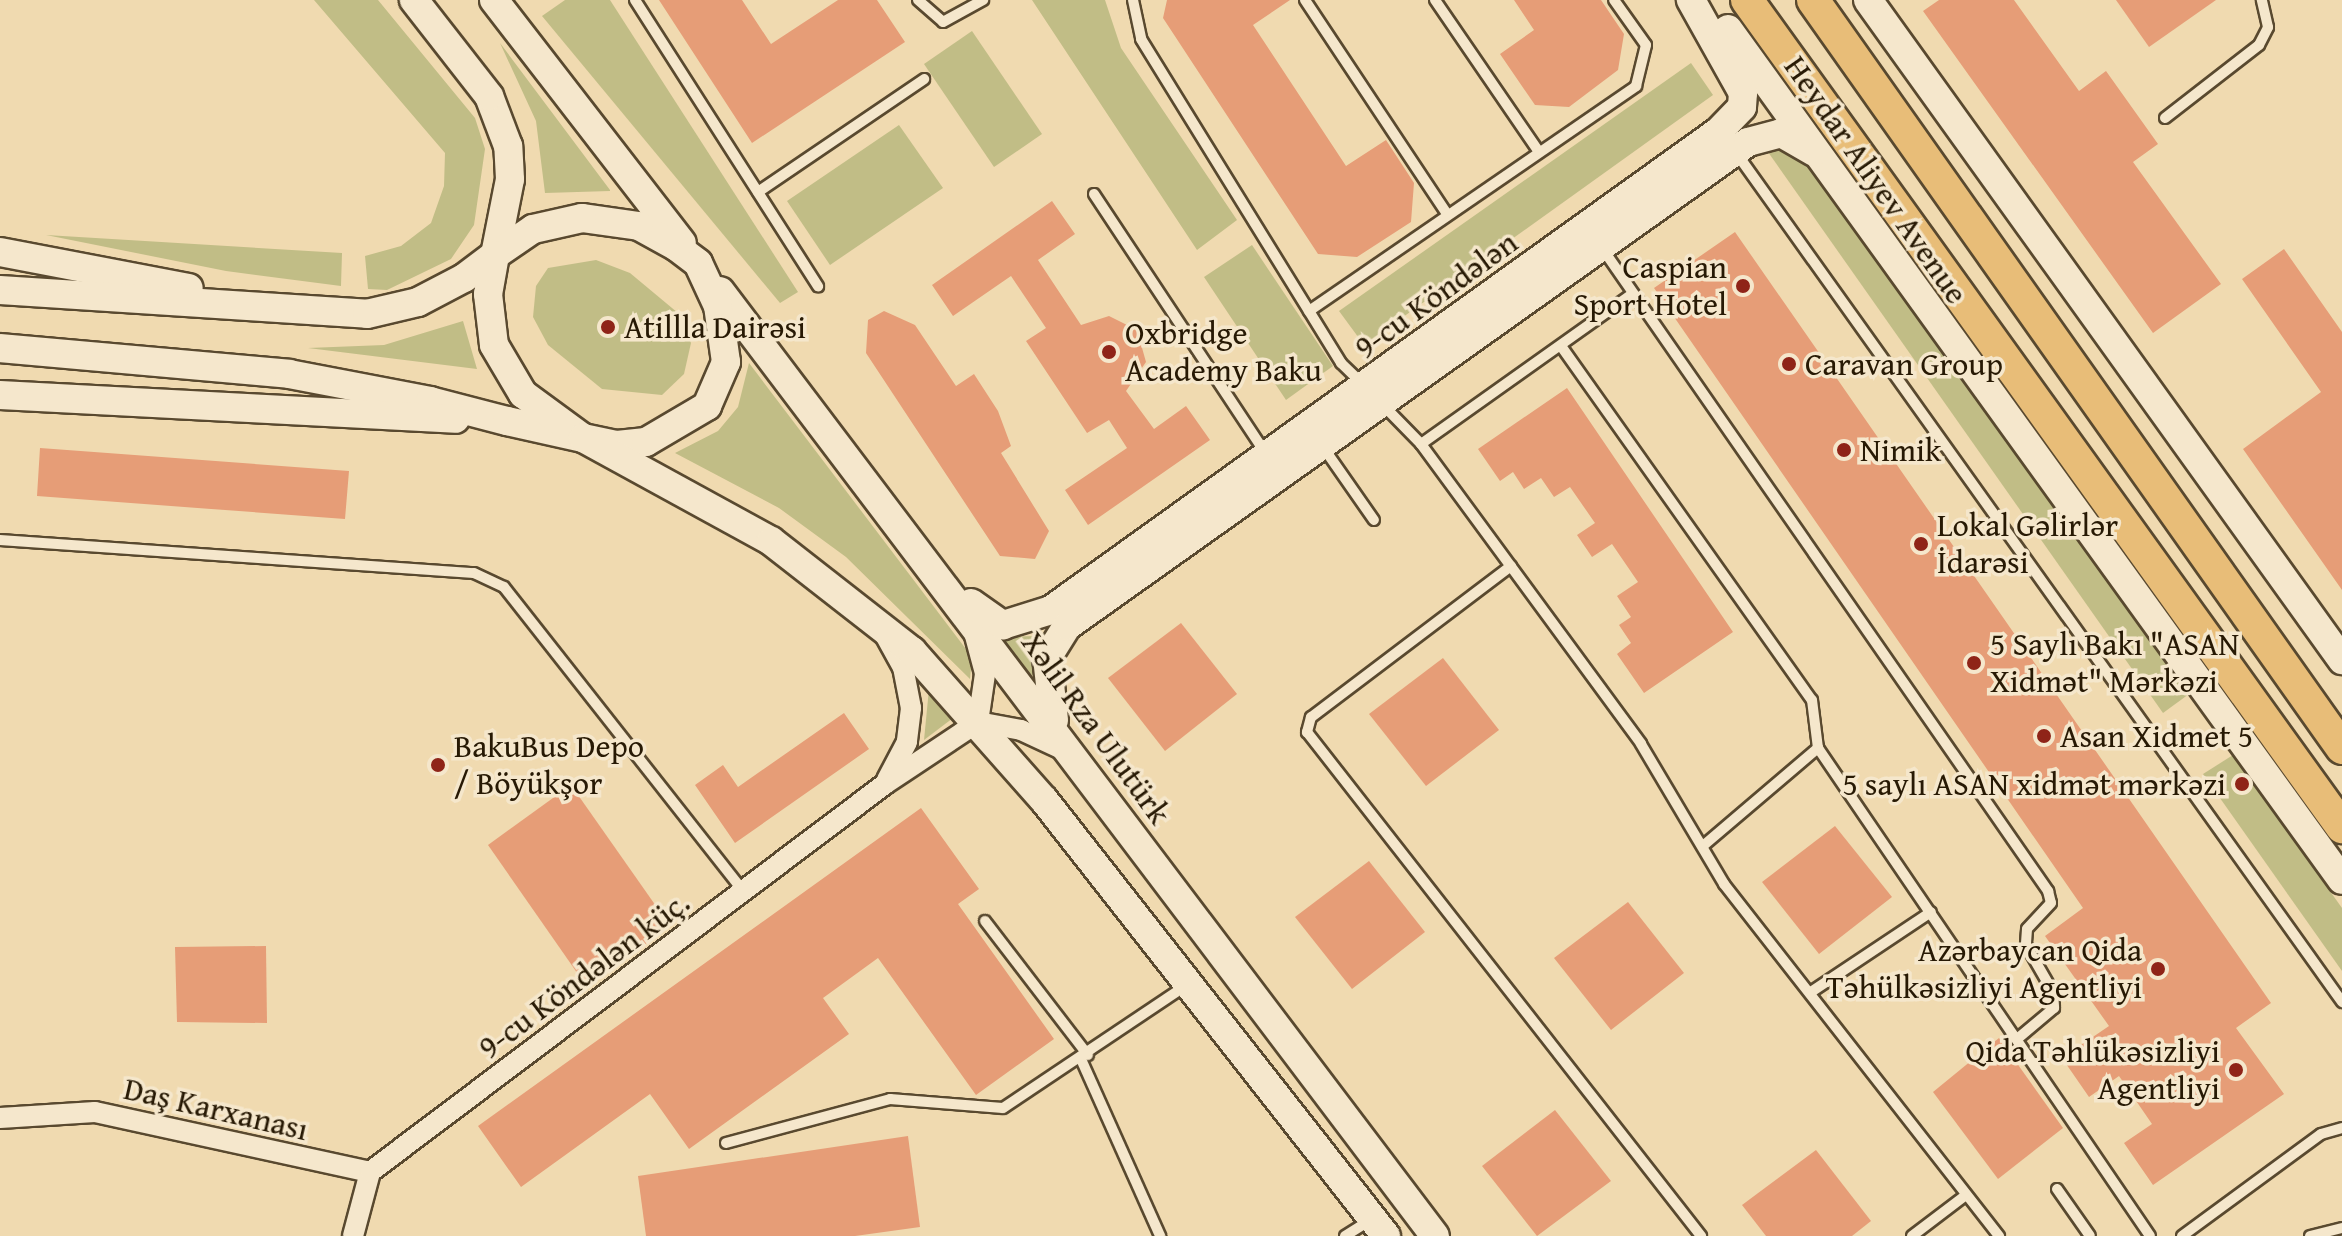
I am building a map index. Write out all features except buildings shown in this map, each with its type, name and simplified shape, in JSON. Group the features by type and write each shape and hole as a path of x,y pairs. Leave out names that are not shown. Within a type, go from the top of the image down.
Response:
{"highway":[{"name":"Heydar Aliyev Avenue","path":"1747,0 2342,827"},
{"name":"Heydar Aliyev Avenue","path":"1813,0 2342,748"}],"main road":[{"path":"414,0 499,114 510,179 495,255 489,319 504,368 543,413 583,438 713,505 874,617 978,722 1044,800 1379,1228"},
{"name":"Xəlil Rza Ulutürk","path":"494,0 944,578 1072,756 1435,1236"},
{"name":"9-cu Köndələn","path":"944,578 991,621 1031,621 1268,457 1374,396 1601,247 1727,141 1742,107 1743,93 1691,0"},
{"path":"1706,0 1834,171 2342,880"},
{"path":"1880,4 2342,660"},
{"name":"9-cu Köndələn","path":"1072,756 1045,688 1047,658 1058,635 1323,447 1374,396 1727,141 1781,133 1834,171"},
{"path":"0,290 295,310 389,311 449,287 533,229 582,218 639,226 698,263 726,340 721,385 707,406 646,442 583,438 289,374 0,348"},
{"path":"0,252 295,310"},
{"path":"0,395 507,421"}],"street":[{"path":"944,578 983,659 978,722 1030,732 1072,756"},
{"path":"874,617 903,667 915,751 939,748"},
{"name":"9-cu Köndələn küç.","path":"370,1172 885,784 978,722"},
{"path":"885,784 910,731"},
{"name":"Daş Karxanası","path":"0,1118 95,1112 370,1172"},
{"path":"353,1236 370,1172"}],"lane":[{"path":"635,0 818,286"},
{"path":"918,0 943,22 983,0"},
{"path":"1133,0 1141,39 1341,363 1421,444 1641,744 1704,845 1724,884 1999,1236"},
{"path":"1305,0 1448,215"},
{"path":"1435,0 1539,152"},
{"path":"1309,311 1636,86 1646,45 1614,0"},
{"path":"2165,118 2259,45 2268,27 2262,0"},
{"path":"758,192 924,79"},
{"path":"1727,141 2342,1002"},
{"path":"1094,194 1268,457"},
{"path":"1601,247 2048,891 2051,903 2027,929 2026,945 2053,992 2054,1008 2017,1039"},
{"path":"1421,444 1632,294"},
{"path":"1561,346 1812,700 1818,748 2150,1236"},
{"path":"1323,447 1374,520"},
{"path":"0,540 474,573 504,587 744,892"},
{"path":"1511,566 1311,717 1307,732 1701,1236"},
{"path":"1704,845 1818,748"},
{"path":"1811,992 1931,912"},
{"path":"985,921 1085,1057 1160,1236"},
{"path":"726,1143 890,1099 1003,1108 1085,1057 1187,985"},
{"path":"2182,1236 2321,1134 2342,1128"},
{"path":"2057,1189 2090,1236"},
{"path":"1912,1236 1966,1195"},
{"path":"1345,1236 1379,1228"},
{"path":"2310,1236 2342,1228"}],"shaded area":[{"path":"314,0 378,0 475,118 485,149 474,225 451,259 387,290 368,289 365,256 401,246 431,223 444,186 445,153"},
{"path":"565,0 610,0 798,292 780,303 542,16"},
{"path":"1032,0 1105,0 1121,48 1237,220 1197,250"},
{"path":"972,31 1042,134 994,167 924,64"},
{"path":"500,43 610,191 545,193 536,121"},
{"path":"1691,63 1713,95 1364,345 1339,311"},
{"path":"899,125 943,188 830,265 787,201"},
{"path":"1778,145 1808,159 2189,694 2163,713 1768,152"},
{"path":"46,235 342,253 341,286 226,271"},
{"path":"1252,245 1333,366 1286,400 1204,277"},
{"path":"596,260 630,273 678,313 691,343 684,374 662,395 602,389 548,345 533,317 536,286 548,268"},
{"path":"463,321 477,369 308,348 384,345"},
{"path":"749,363 972,657 970,679 846,557 779,508 675,453 718,431 738,407"},
{"path":"1039,636 1032,677 1001,637"},
{"path":"929,689 953,718 924,740"},
{"path":"2233,755 2342,908 2342,971 2203,774"}],"place":[{"name":"Caspian Sport Hotel","path":"1743,286"},
{"name":"Atillla Dairəsi","path":"608,327"},
{"name":"Oxbridge Academy Baku","path":"1109,352"},
{"name":"Caravan Group","path":"1789,364"},
{"name":"Nimik","path":"1844,450"},
{"name":"Lokal Gəlirlər İdarəsi","path":"1921,544"},
{"name":"5 Saylı Bakı \"ASAN Xidmət\" Mərkəzi","path":"1974,663"},
{"name":"Asan Xidmet 5","path":"2044,736"},
{"name":"BakuBus Depo / Böyükşor","path":"438,765"},
{"name":"5 saylı ASAN xidmət mərkəzi","path":"2242,784"},
{"name":"Azərbaycan Qida Təhülkəsizliyi Agentliyi","path":"2158,969"},
{"name":"Qida Təhlükəsizliyi Agentliyi","path":"2236,1070"}]}
